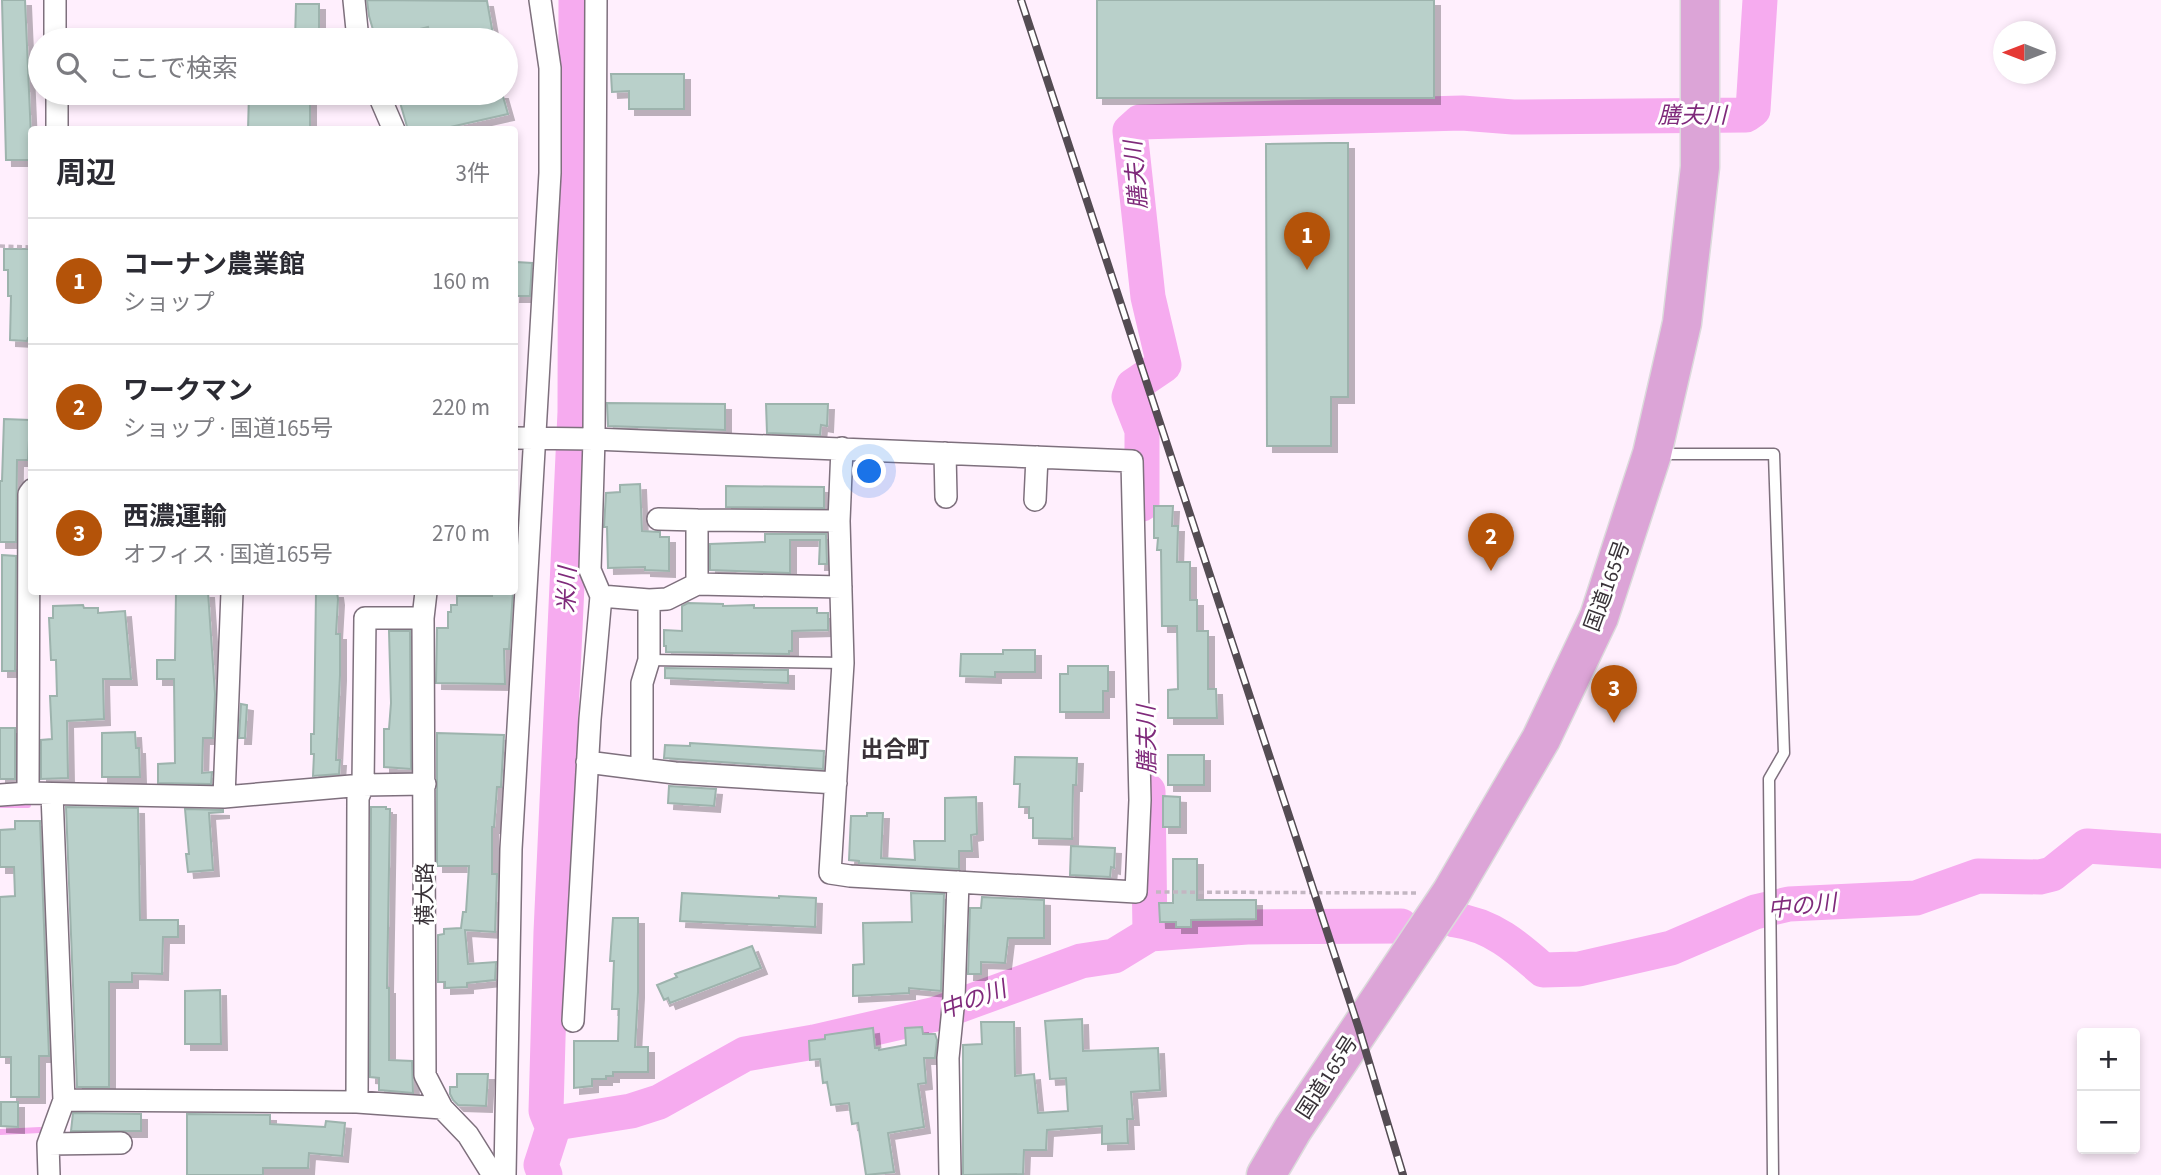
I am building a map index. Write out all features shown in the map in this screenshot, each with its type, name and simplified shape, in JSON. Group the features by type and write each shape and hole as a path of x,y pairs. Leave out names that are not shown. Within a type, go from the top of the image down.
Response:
{"highway":[{"name":"国道165号","path":"1266,1175 1301,1117 1451,893 1541,739 1593,629 1652,454 1682,323 1700,167 1700,0"}],"street":[{"path":"55,0 55,28"},
{"path":"354,0 357,28"},
{"path":"505,1175 510,849 530,438 550,173 550,68 540,0"},
{"path":"573,1021 587,762 601,596 590,570 596,0"},
{"path":"57,105 57,126"},
{"path":"383,105 392,126"},
{"path":"530,438 842,448 1132,461 1140,800 1136,892 831,873 844,663 839,521 842,448"},
{"path":"945,453 946,497"},
{"path":"1035,500 1037,457"},
{"path":"658,519 839,521"},
{"path":"697,520 697,584"},
{"path":"601,596 667,599 697,584 841,587"},
{"path":"28,793 29,595"},
{"path":"224,797 232,595"},
{"name":"横大路","path":"426,595 423,618 425,1075 442,1108 468,1136 493,1175"},
{"path":"642,769 642,683 649,660 649,600"},
{"path":"357,1102 358,798 363,785 365,618 423,618"},
{"path":"587,762 675,773 836,783"},
{"path":"0,795 28,793 224,797 363,785 425,784"},
{"path":"49,1175 48,1144 64,1100 52,794"},
{"path":"950,1175 948,1058 954,998 958,882"},
{"path":"64,1100 357,1102 442,1108"},
{"path":"48,1144 121,1143"}],"lane":[{"path":"1652,454 1774,454 1784,753 1769,779 1773,1175"},
{"path":"649,660 844,663"}],"path":[{"path":"0,246 28,247"},
{"path":"1156,892 1451,893"}],"building":[{"path":"2,0 25,0 31,126 28,126 28,160 6,160"},
{"path":"367,0 487,1 492,28 372,28"},
{"path":"1097,0 1434,0 1434,98 1097,98"},
{"path":"296,4 319,4 319,28 295,28"},
{"path":"611,74 684,74 684,109 629,109 629,91 612,92"},
{"path":"249,105 310,105 310,126 248,126"},
{"path":"401,105 505,105 508,114 455,126 407,126"},
{"path":"1348,143 1348,397 1331,397 1331,446 1267,446 1266,144"},
{"path":"4,249 28,249 27,341 10,340 11,296 8,296 8,270 4,270"},
{"path":"518,262 532,263 530,296 518,296"},
{"path":"607,403 725,404 725,430 608,426"},
{"path":"766,404 828,404 827,426 821,425 820,435 767,433"},
{"path":"4,419 28,420 28,460 17,460 16,542 0,542"},
{"path":"640,484 642,531 660,532 660,537 669,537 669,571 645,570 645,567 608,568 607,527 604,527 606,493 620,492 620,485"},
{"path":"726,486 824,487 824,508 726,507"},
{"path":"1154,506 1173,506 1172,526 1178,526 1177,562 1190,562 1190,600 1197,600 1197,631 1208,631 1208,689 1216,689 1217,718 1168,718 1168,690 1178,689 1177,626 1162,626 1161,550 1157,550 1158,538 1154,538"},
{"path":"765,534 826,534 827,564 819,564 820,540 790,540 790,573 710,570 710,544 765,542"},
{"path":"2,555 16,556 15,671 2,671"},
{"path":"176,595 208,595 215,694 213,738 203,738 202,773 212,772 211,784 158,783 158,764 175,763 174,679 157,679 157,660 175,660"},
{"path":"316,595 337,595 336,634 340,634 340,675 336,760 340,760 339,774 313,776 311,734 314,734"},
{"path":"513,595 509,649 504,649 505,684 436,683 437,628 448,628 451,605 457,605 457,596"},
{"path":"688,603 754,605 754,608 817,608 817,613 828,613 828,630 792,631 792,651 789,651 789,654 666,652 664,630 682,631 682,606"},
{"path":"83,605 84,608 98,608 98,613 125,611 131,679 103,679 104,719 67,721 68,778 41,779 41,740 52,739 50,696 57,696 56,660 51,660 49,618 53,618 53,606"},
{"path":"389,631 410,631 411,769 384,767 384,729 389,729 391,703"},
{"path":"1003,650 1035,650 1035,672 995,672 995,677 960,676 961,654 1003,654"},
{"path":"1068,666 1108,666 1108,691 1103,691 1103,712 1060,712 1060,674 1068,674"},
{"path":"665,668 788,670 788,683 665,678"},
{"path":"241,704 247,705 245,738 239,738"},
{"path":"0,728 15,728 15,779 0,779"},
{"path":"135,732 136,748 139,748 140,777 102,777 102,733"},
{"path":"437,733 504,735 501,787 497,787 492,827 492,874 497,874 495,932 465,930 468,964 496,962 495,980 467,983 467,987 445,988 445,982 438,982 438,935 444,934 444,929 461,928 463,912 466,912 469,866 437,866"},
{"path":"690,743 824,751 823,769 664,758 665,745 690,746"},
{"path":"1168,755 1204,755 1204,785 1168,785"},
{"path":"1015,757 1077,758 1076,785 1073,785 1072,839 1033,838 1033,818 1029,818 1029,807 1019,807 1020,784 1014,784"},
{"path":"669,786 716,789 714,806 668,803"},
{"path":"1163,796 1180,797 1180,827 1163,827"},
{"path":"976,797 977,834 971,835 972,851 959,851 959,869 859,863 849,860 851,816 883,813 881,858 915,860 914,841 945,841 945,798"},
{"path":"66,807 138,808 140,920 178,920 178,937 163,937 162,974 132,973 132,982 109,982 109,1087 77,1087"},
{"path":"371,807 390,809 387,988 389,1060 412,1061 413,1093 379,1090 379,1078 370,1077"},
{"path":"185,809 223,810 209,813 213,870 188,872"},
{"path":"15,821 40,821 49,1056 39,1056 39,1097 11,1097 11,1057 0,1057 0,897 15,896 14,867 0,867 0,830 15,829"},
{"path":"1071,846 1115,848 1114,868 1111,867 1110,877 1070,875"},
{"path":"1173,859 1197,859 1197,900 1256,900 1256,919 1191,920 1191,927 1176,927 1176,922 1160,922 1159,903 1173,903"},
{"path":"682,893 816,898 815,927 680,921"},
{"path":"911,893 944,894 941,991 909,988 909,993 853,996 853,965 864,964 863,923 912,922"},
{"path":"982,897 1044,900 1044,938 1008,938 1005,963 981,962 981,974 968,974 970,908 981,908"},
{"path":"613,918 638,918 635,1047 648,1047 648,1072 613,1072 613,1076 606,1076 606,1079 592,1079 592,1086 574,1088 574,1041 618,1041 619,1009 612,1009 614,961 610,961"},
{"path":"752,946 761,968 670,1003 668,998 664,1000 657,985 677,977 675,974"},
{"path":"220,990 221,1044 185,1044 185,991"},
{"path":"1082,1019 1083,1051 1158,1048 1160,1090 1131,1092 1133,1119 1127,1119 1128,1143 1102,1144 1102,1126 1047,1130 1046,1150 1024,1150 1023,1174 963,1175 963,1045 982,1044 981,1022 1014,1022 1015,1076 1034,1074 1038,1113 1068,1111 1066,1078 1050,1079 1045,1021"},
{"path":"922,1027 923,1034 935,1034 937,1040 935,1058 924,1058 926,1083 918,1084 924,1127 888,1133 894,1172 866,1175 858,1123 852,1124 849,1103 831,1105 827,1082 823,1083 820,1059 810,1060 809,1041 825,1039 825,1035 873,1028 875,1048 879,1050 906,1045 905,1028"},
{"path":"457,1074 488,1074 486,1106 458,1105 453,1100 450,1087 457,1087"},
{"path":"1,1102 18,1102 18,1127 1,1126"},
{"path":"73,1113 141,1114 141,1131 71,1131"},
{"path":"187,1114 270,1115 270,1124 325,1127 326,1121 345,1123 342,1156 309,1153 308,1168 263,1168 263,1175 187,1175"}],"waterway":[{"name":"米川","path":"545,1175 541,1165 553,1128 546,1111 551,932 575,412 576,0"},
{"name":"膳夫川","path":"1142,504 1142,430 1129,397 1133,386 1164,365 1148,297 1130,131 1140,122 1462,113 1513,117 1746,115 1753,110 1760,0"},
{"name":"膳夫川","path":"1148,791 1150,934"},
{"path":"0,805 28,805"},
{"name":"中の川","path":"1455,920 1492,932 1513,945 1543,970 1579,969 1671,948 1755,912 1789,904 1916,898 1978,876 2040,877 2052,874 2087,846 2161,851"},
{"name":"中の川","path":"553,1128 562,1122 631,1111 659,1102 745,1054 814,1042 936,1014 1081,961 1114,956 1150,934 1247,927 1401,926"},
{"path":"0,1132 40,1130"}],"railway":[{"path":"1021,0 1359,1029 1403,1175"}],"place":[{"name":"コーナン農業館","path":"1307,270"},
{"name":"ワークマン","path":"1491,571"},
{"name":"西濃運輸","path":"1614,723"}],"district":[{"name":"出合町","path":"895,749"}]}
